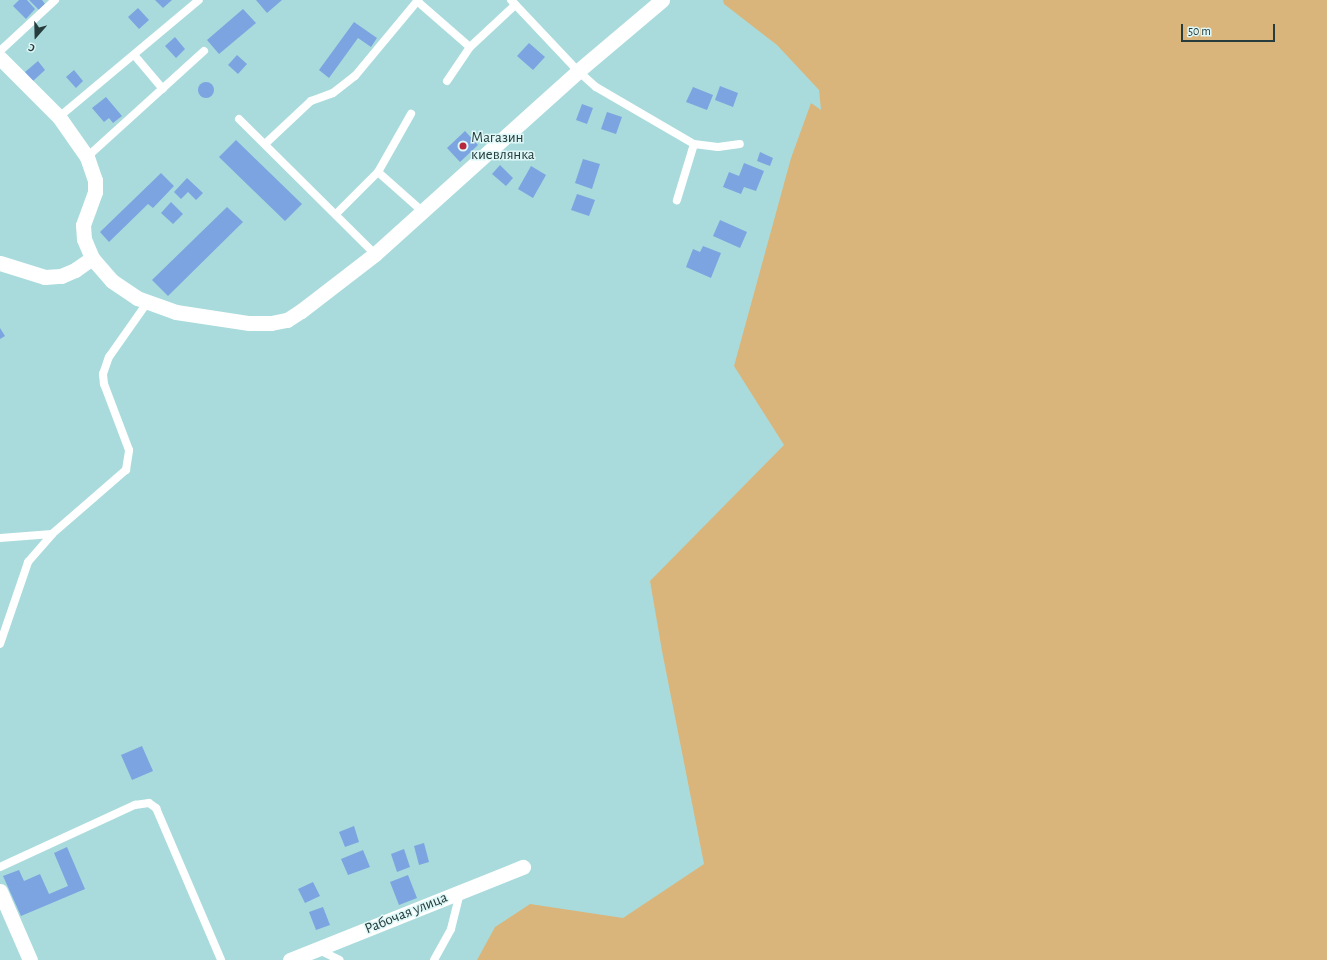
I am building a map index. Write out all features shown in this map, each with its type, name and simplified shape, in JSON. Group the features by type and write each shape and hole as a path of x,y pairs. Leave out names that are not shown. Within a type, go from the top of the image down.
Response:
{"street":[{"path":"0,58 59,117 78,140 87,157 95,180 95,192 86,216 83,234 92,258 112,280 147,303 193,316 242,322 271,323 287,320 375,254 578,71 662,0"},
{"path":"0,263 46,277 66,274 92,258"},
{"name":"Рабочая улица","path":"290,960 523,867"},
{"path":"0,891 30,960"}],"lane":[{"path":"0,51 55,0"},
{"path":"59,117 135,56 199,0"},
{"path":"265,144 311,101 332,93 355,76 417,0 470,47"},
{"path":"447,80 470,47 513,3 578,71 614,98 656,120 694,144 718,147 740,144"},
{"path":"87,157 204,51"},
{"path":"135,56 164,88"},
{"path":"336,214 378,172 411,114"},
{"path":"239,119 375,254"},
{"path":"677,200 694,144"},
{"path":"378,172 423,212"},
{"path":"0,644 28,562 52,534 126,470 129,450 104,384 103,374 109,356 147,303"},
{"path":"0,538 52,534"},
{"path":"0,867 135,805 149,802 156,808 221,960"},
{"path":"434,960 451,929 460,892"},
{"path":"317,948 340,960"}],"shaded area":[{"path":"723,0 1327,0 1327,960 477,960 495,927 530,904 623,918 704,864 662,651 650,581 784,445 734,366 791,158 811,103 821,110 819,90 777,45 724,4"}],"building":[{"path":"19,0 27,0 35,9 26,19 13,6"},
{"path":"29,0 42,0 45,4 39,10"},
{"path":"155,0 172,0 163,8"},
{"path":"256,0 282,0 267,13"},
{"path":"138,8 149,20 139,29 128,17"},
{"path":"243,9 256,23 219,54 207,40"},
{"path":"354,22 377,38 371,47 358,38 329,78 319,70"},
{"path":"175,37 185,49 176,58 165,46"},
{"path":"529,43 545,57 533,70 517,56"},
{"path":"237,55 247,64 238,74 228,65"},
{"path":"38,61 45,70 33,81 25,72"},
{"path":"74,70 83,81 76,88 66,77"},
{"path":"203,82 209,82 214,87 212,96 209,98 203,98 198,93 198,87"},
{"path":"720,86 738,93 733,107 715,100"},
{"path":"693,87 713,95 707,110 686,102"},
{"path":"106,97 122,116 113,123 109,118 104,122 92,108"},
{"path":"582,104 593,108 587,124 576,120"},
{"path":"607,112 622,117 616,134 601,129"},
{"name":"Магазин киевлянка","path":"465,131 478,145 460,162 447,148"},
{"path":"236,140 302,204 285,221 219,157"},
{"path":"760,152 773,158 770,166 757,161"},
{"path":"583,159 600,164 592,189 575,183"},
{"path":"744,163 764,171 756,191 744,187 741,194 723,187 729,172 739,176"},
{"path":"500,165 513,178 506,186 492,174"},
{"path":"531,166 546,175 533,198 518,189"},
{"path":"161,173 174,186 153,208 148,204 109,242 100,232"},
{"path":"187,178 203,193 196,200 188,192 181,199 174,192"},
{"path":"577,194 595,200 589,216 571,210"},
{"path":"171,202 183,214 173,224 161,213"},
{"path":"227,207 243,222 168,296 152,280"},
{"path":"720,220 747,232 740,248 713,236"},
{"path":"703,246 721,253 711,278 686,267 693,249 700,252"},
{"path":"0,328 5,336 0,339"},
{"path":"142,746 153,771 132,780 121,755"},
{"path":"354,826 359,842 345,847 339,832"},
{"path":"424,843 429,862 419,865 414,846"},
{"path":"67,847 85,889 21,916 3,876 19,870 24,881 40,874 49,894 68,886 54,853"},
{"path":"404,849 410,867 397,872 391,854"},
{"path":"363,850 370,867 348,875 341,859"},
{"path":"408,875 417,898 399,905 390,882"},
{"path":"313,882 320,896 305,903 298,889"},
{"path":"323,907 330,925 316,930 309,912"}],"place":[{"name":"Магазин киевлянка","path":"463,146"}]}
